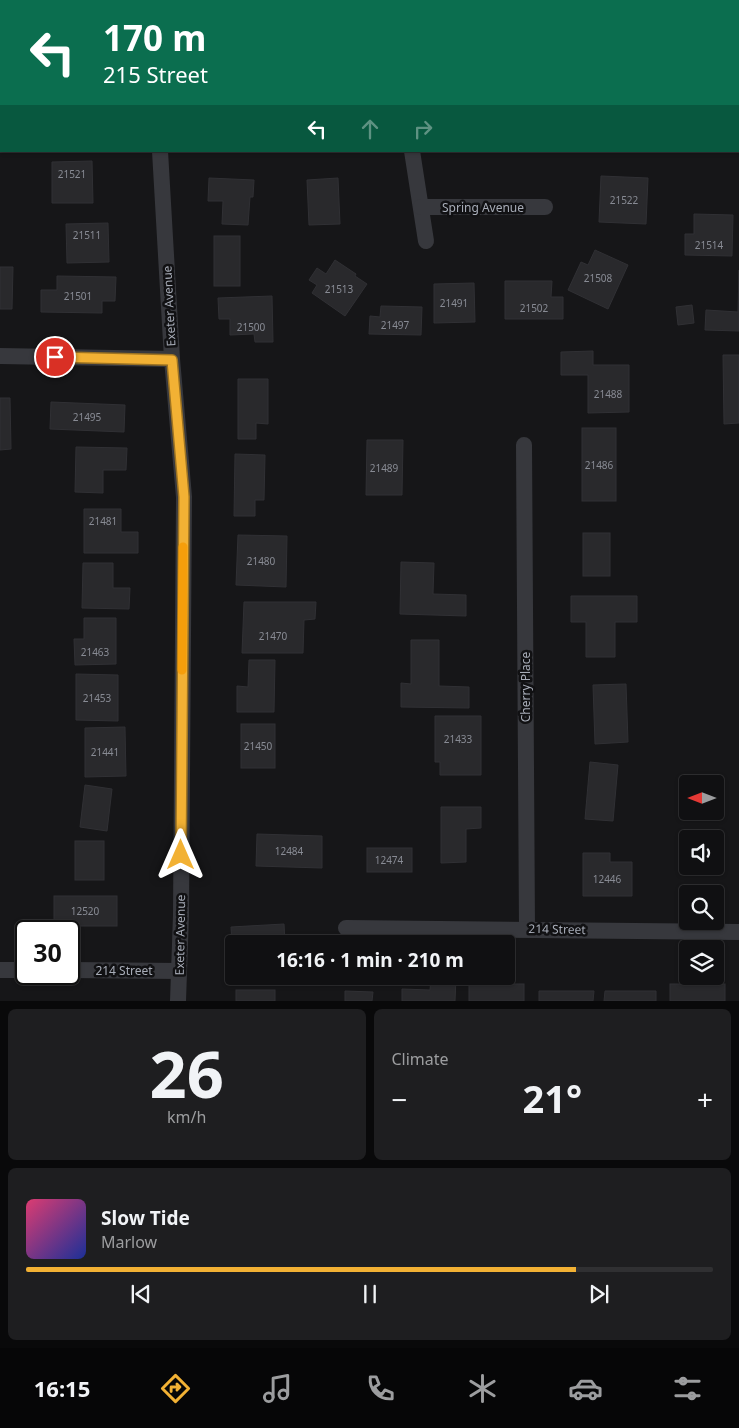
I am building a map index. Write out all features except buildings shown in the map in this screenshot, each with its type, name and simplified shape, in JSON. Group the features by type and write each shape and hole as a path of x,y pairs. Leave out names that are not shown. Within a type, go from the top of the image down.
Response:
{"street":[{"name":"Exeter Avenue","path":"160,152 172,360 184,497 181,915 178,1000"},
{"path":"412,152 426,240"},
{"name":"Spring Avenue","path":"421,207 545,206"},
{"path":"0,356 172,360"},
{"name":"Cherry Place","path":"524,445 527,929"},
{"name":"214 Street","path":"346,928 739,932"},
{"path":"0,970 15,970"},
{"name":"214 Street","path":"80,970 179,971"}],"slow traffic":[{"path":"182,670 183,547"}],"route":[{"path":"55,357 172,360 184,497 181,855"}]}
